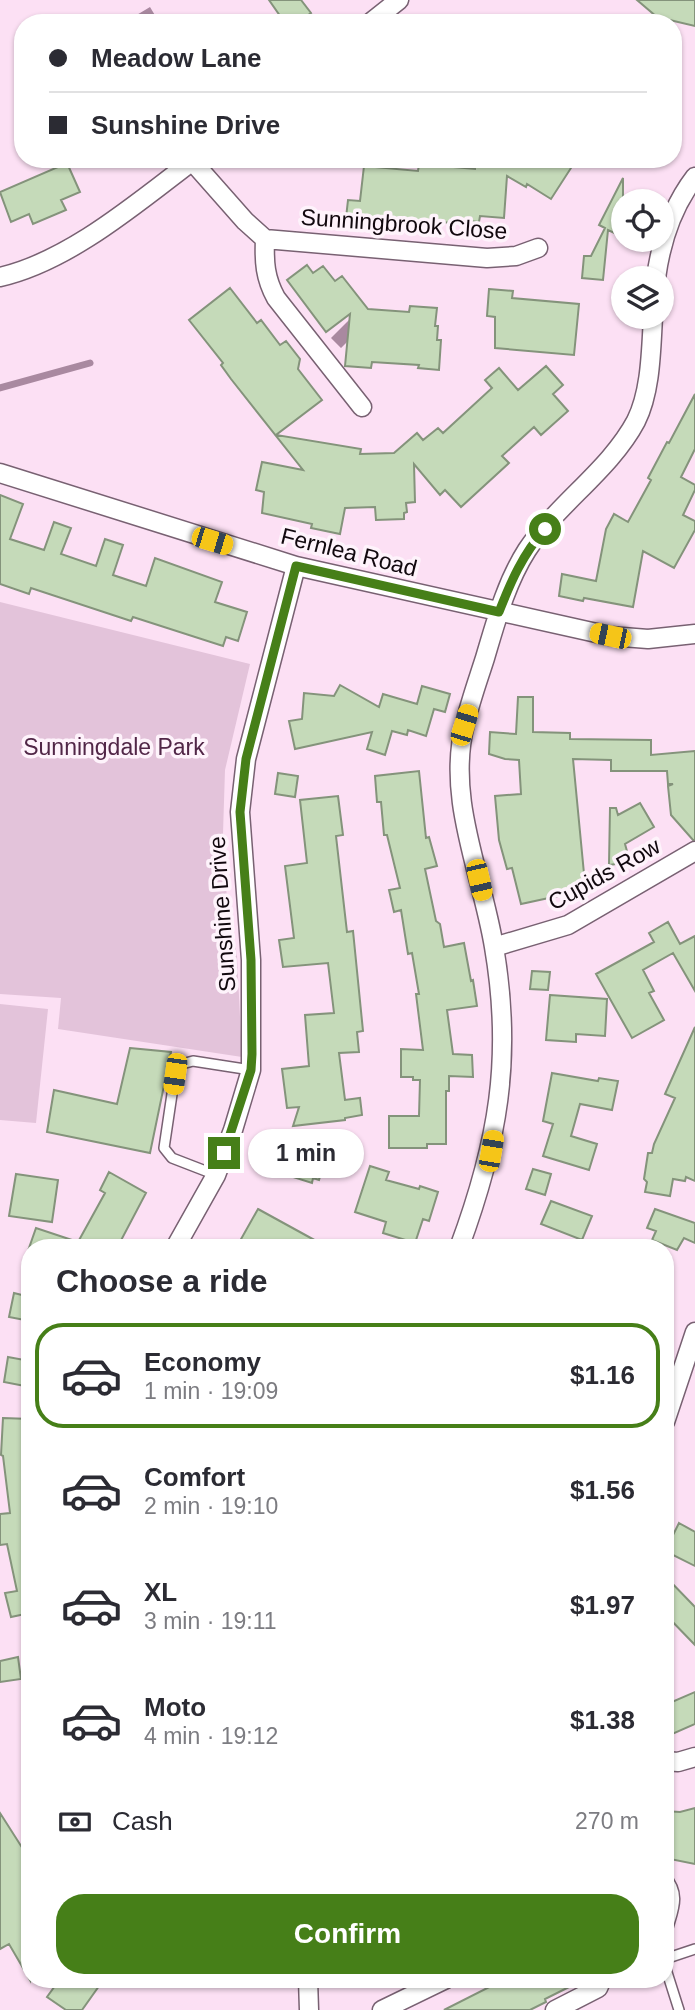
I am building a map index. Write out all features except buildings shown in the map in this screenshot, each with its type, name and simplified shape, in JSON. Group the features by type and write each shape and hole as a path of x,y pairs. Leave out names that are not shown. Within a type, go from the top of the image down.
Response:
{"street":[{"path":"381,14 399,0"},
{"path":"0,277 52,258 88,237 182,168"},
{"path":"200,168 245,221 265,239 264,264 268,282 276,298 362,407"},
{"path":"658,266 671,218 684,191 695,177"},
{"name":"Sunningbrook Close","path":"265,239 487,258 516,256 538,248"},
{"path":"463,1239 491,1151 502,1085 503,1021 494,947 460,793 459,761 464,725 515,570 529,547 623,441 637,419 645,393 652,329"},
{"name":"Fernlea Road","path":"0,473 296,566 610,636 648,639 695,634"},
{"name":"Sunshine Drive","path":"180,1239 216,1175 251,1070 251,960 240,812 246,759 296,566"},
{"name":"Cupids Row","path":"494,947 568,925 695,851"},
{"path":"674,1395 695,1332"},
{"path":"674,1762 695,1757"},
{"path":"309,1988 309,2010"},
{"path":"382,2010 427,1988"},
{"path":"555,2010 598,1988"}],"lane":[{"path":"216,1175 172,1158 164,1148 175,1074 182,1064 193,1061 251,1070"},
{"path":"674,1956 695,1949"},
{"path":"672,1988 679,2010"}],"green space":[{"name":"Sunningdale Park","path":"0,602 250,664 225,770 222,865 237,956 242,1057 58,1029 61,998 0,994"},
{"path":"0,1004 48,1009 36,1123 0,1120"}],"shaded area":[{"path":"150,7 154,14 138,14"},
{"path":"349,320 348,341 341,348 331,338"}],"waterway":[{"path":"0,388 90,363"}],"route":[{"path":"224,1153 251,1070 252,1054 251,960 240,812 246,759 296,566 499,612 515,570 529,547 545,529"}]}
